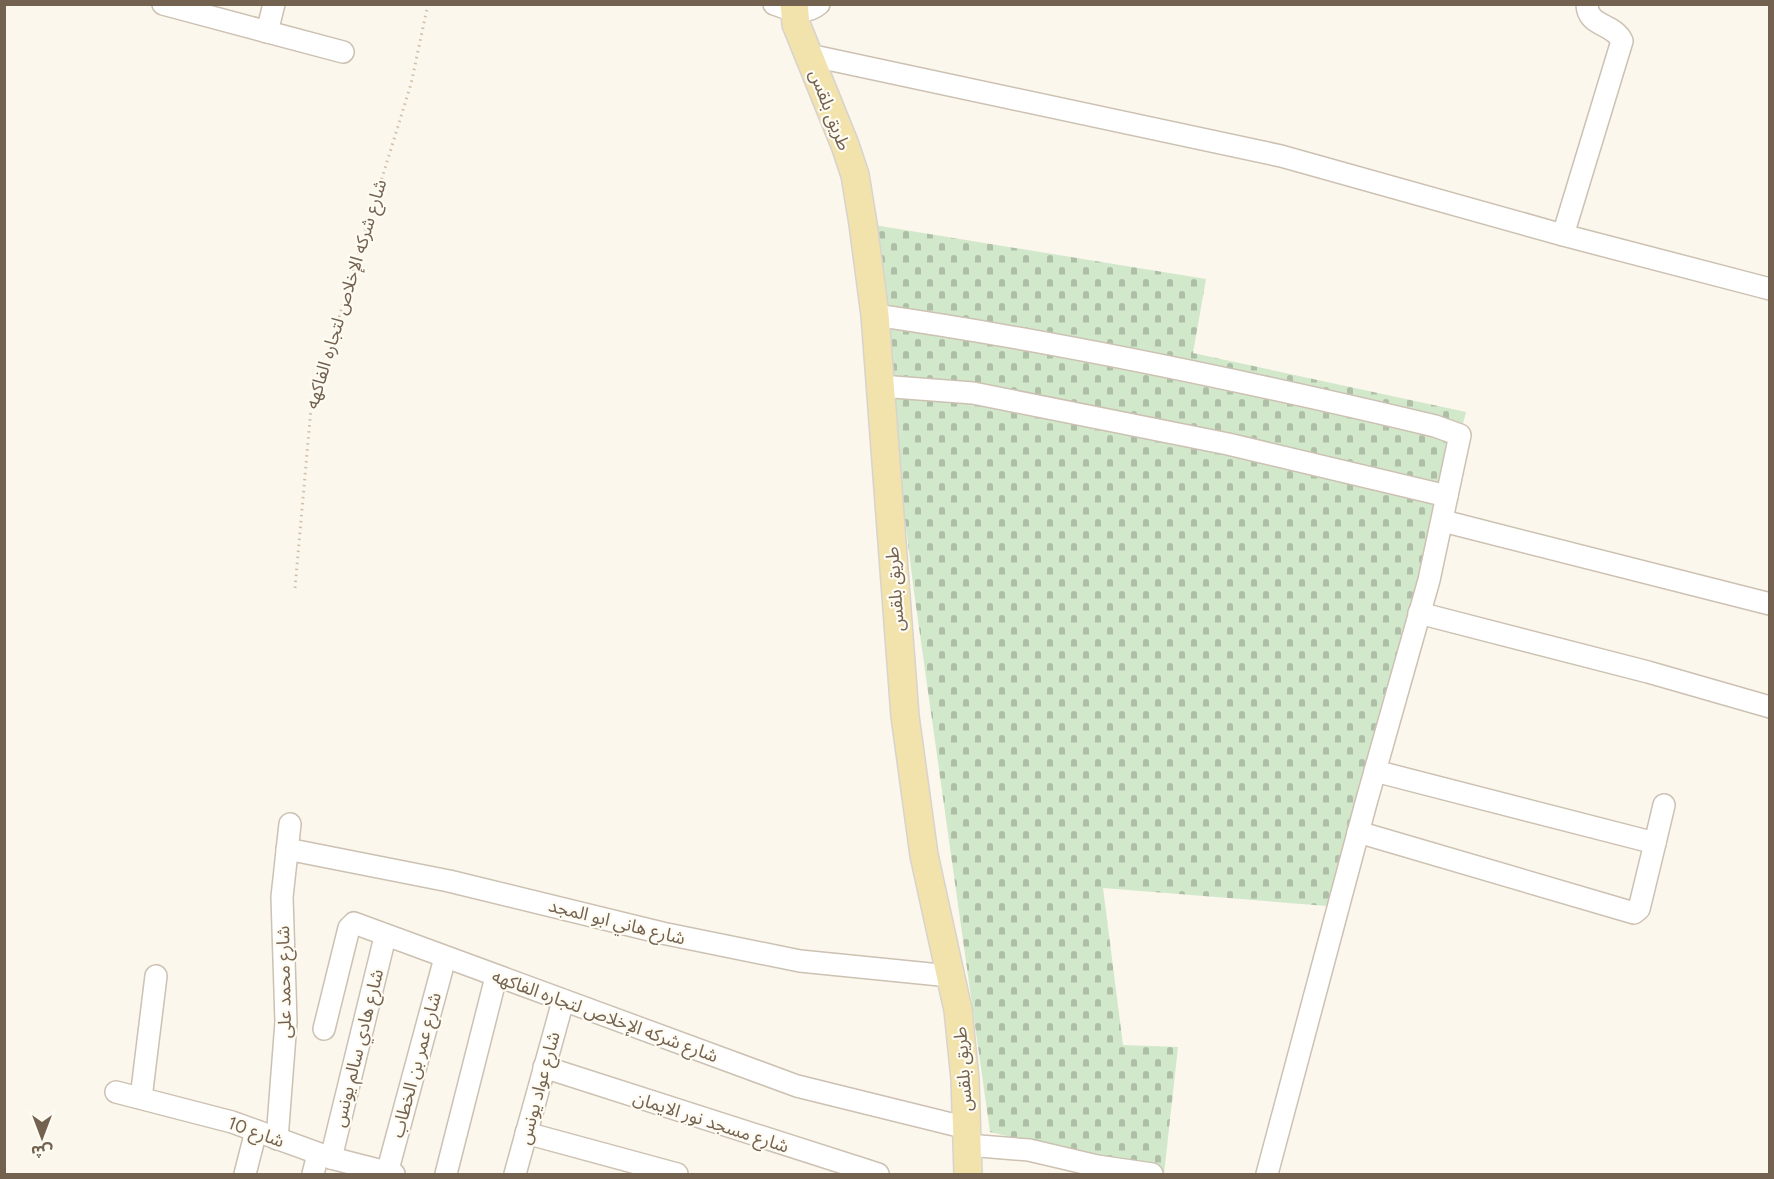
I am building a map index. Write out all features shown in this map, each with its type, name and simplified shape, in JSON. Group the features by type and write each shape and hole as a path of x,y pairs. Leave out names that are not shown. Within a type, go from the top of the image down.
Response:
{"main road":[{"name":"طريق بلقس","path":"795,6 809,55 855,175 874,315 905,716 924,855 950,975 963,1051 968,1174"}],"street":[{"path":"163,4 343,52"},
{"path":"267,32 274,4"},
{"path":"1563,235 1622,41 1619,34 1592,20 1587,14 1587,4"},
{"path":"809,55 1281,156 1563,235 1770,288"},
{"path":"874,315 971,329 1215,375 1456,432 1461,437 1419,613 1267,1174"},
{"path":"880,386 973,393 1228,444 1447,496"},
{"path":"1443,520 1770,604"},
{"path":"1419,613 1770,707"},
{"path":"1375,771 1655,843"},
{"path":"1358,832 1634,913 1639,909 1664,805"},
{"name":"شارع محمد على","path":"277,1139 286,1022 282,897 290,824"},
{"name":"شارع هاني ابو المجد","path":"287,849 449,881 673,936 800,961 950,975"},
{"name":"شارع شركه الإخلاص لتجاره الفاكهه","path":"324,1029 350,925 357,924 385,937 797,1086 967,1136 1097,1166 1152,1174"},
{"name":"شارع هادي سالم يونس","path":"313,1174 324,1156 385,937"},
{"name":"شارع عمر بن الخطاب","path":"391,1174 445,958"},
{"path":"141,1098 156,976"},
{"path":"446,1174 496,976"},
{"name":"شارع عواد يونس","path":"515,1174 563,1001"},
{"name":"شارع مسجد نور الايمان","path":"544,1067 878,1174"},
{"name":"شارع 10","path":"116,1092 255,1131 324,1156 391,1174"},
{"path":"245,1174 255,1131"},
{"path":"526,1133 677,1174"}],"path":[{"name":"شارع شركه الإخلاص لتجاره الفاكهه","path":"295,588 311,408 411,84 428,4"}],"green space":[{"path":"868,224 1206,279 1193,353 1466,412 1339,907 1103,888 1123,1045 1178,1047 1164,1174 990,1132 914,592"}]}
